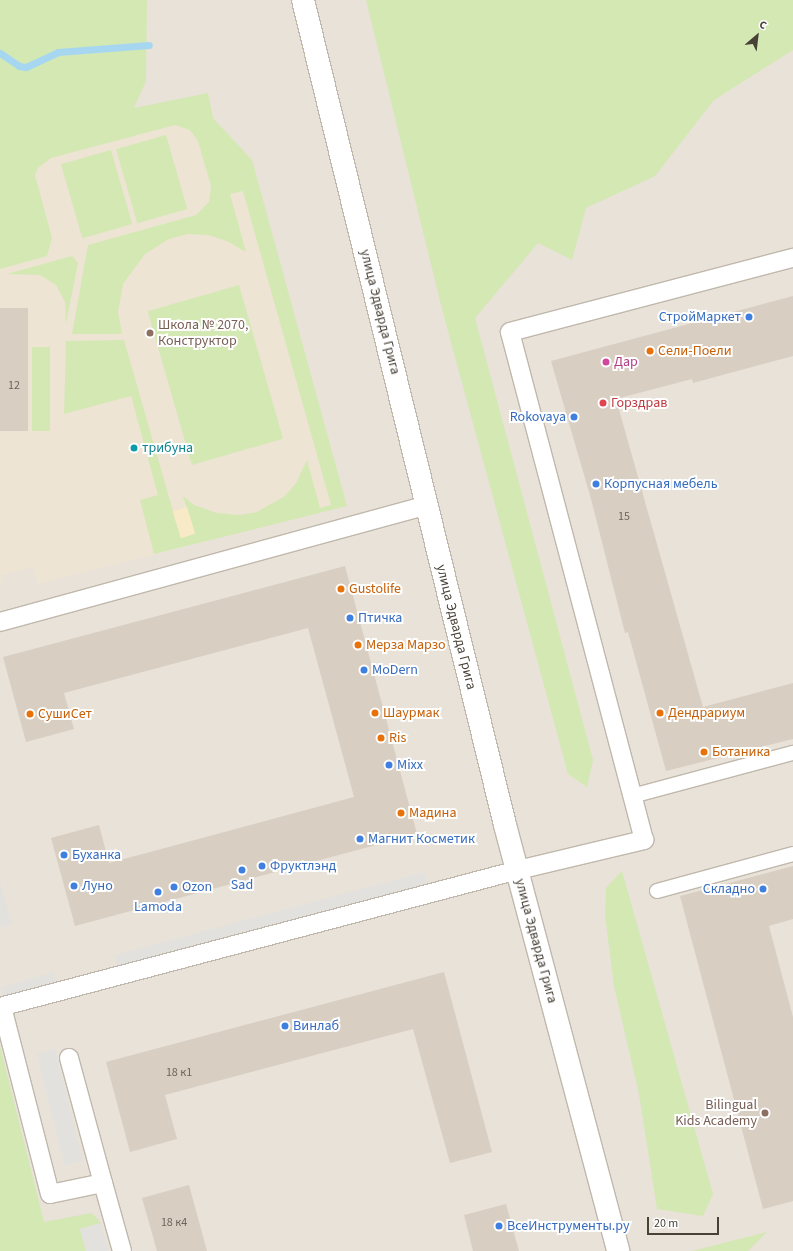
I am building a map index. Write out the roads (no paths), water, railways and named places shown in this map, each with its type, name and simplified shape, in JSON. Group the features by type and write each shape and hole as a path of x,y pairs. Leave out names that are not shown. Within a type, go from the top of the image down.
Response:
{"street":[{"name":"улица Эдварда Грига","path":"303,0 518,870 618,1251"},
{"path":"103,1183 50,1194 1,1007 518,870 644,840 510,332 793,258"},
{"path":"0,622 427,505"},
{"path":"632,796 793,753"},
{"path":"657,891 793,854"},
{"path":"69,1058 122,1251"}],"waterway":[{"path":"0,53 19,66 26,67 58,52 149,45"}],"place":[{"name":"СтройМаркет","path":"749,317"},
{"name":"Школа № 2070, Конструктор","path":"150,333"},
{"name":"Сели-Поели","path":"650,351"},
{"name":"Дар","path":"606,362"},
{"name":"Горздрав","path":"603,403"},
{"name":"Rokovaya","path":"574,417"},
{"name":"трибуна","path":"134,448"},
{"name":"Корпусная мебель","path":"596,484"},
{"name":"Gustolife","path":"341,589"},
{"name":"Птичка","path":"350,618"},
{"name":"Мерза Марзо","path":"358,645"},
{"name":"MoDern","path":"364,670"},
{"name":"Шаурмак","path":"375,713"},
{"name":"Дендрариум","path":"660,713"},
{"name":"СушиСет","path":"30,714"},
{"name":"Ris","path":"381,738"},
{"name":"Ботаника","path":"704,752"},
{"name":"Mixx","path":"389,765"},
{"name":"Мадина","path":"401,813"},
{"name":"Магнит Косметик","path":"360,839"},
{"name":"Буханка","path":"64,855"},
{"name":"Фруктлэнд","path":"262,866"},
{"name":"Sad","path":"242,870"},
{"name":"Луно","path":"74,886"},
{"name":"Ozon","path":"174,887"},
{"name":"Складно","path":"763,889"},
{"name":"Lamoda","path":"158,892"},
{"name":"Винлаб","path":"285,1026"},
{"name":"Bilingual Kids Academy","path":"765,1113"},
{"name":"ВсеИнструменты.ру","path":"499,1226"}]}
